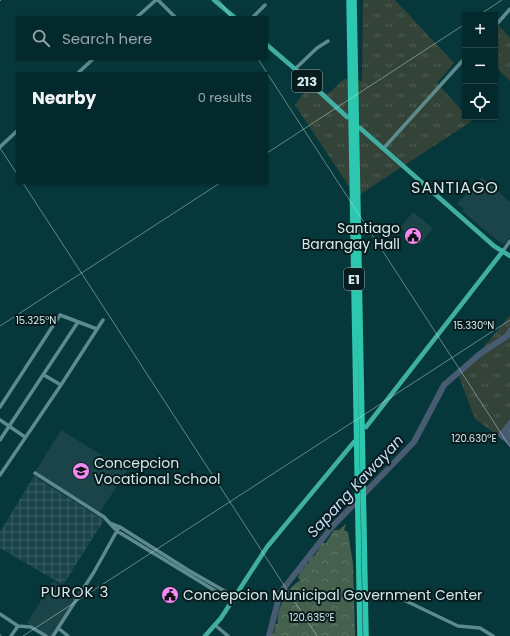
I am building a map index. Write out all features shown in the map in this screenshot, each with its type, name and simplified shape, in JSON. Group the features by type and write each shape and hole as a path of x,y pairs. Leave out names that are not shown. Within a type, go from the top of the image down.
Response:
{"highway":[{"name":"E1","path":"349,0 349,114 351,129 355,444 357,467 360,636"},
{"name":"E1","path":"354,0 364,425 362,442 366,636"}],"main road":[{"path":"214,0 233,16"},
{"name":"213","path":"268,47 349,114"},
{"path":"360,128 494,246 510,256"},
{"path":"364,425 503,251"},
{"path":"205,636 215,625 267,547 355,444"}],"street":[{"path":"138,16 157,0 174,16"},
{"path":"254,16 265,5"},
{"path":"498,23 510,9"},
{"path":"295,69 317,48 328,41"},
{"path":"79,72 92,60"},
{"path":"383,149 462,61"},
{"path":"0,147 16,132"},
{"path":"503,251 510,241"},
{"path":"0,407 60,315 97,329"},
{"path":"0,475 103,320"},
{"path":"0,440 78,322"},
{"path":"44,375 60,386"},
{"path":"0,420 25,437"},
{"path":"35,473 96,511 117,531 233,599"},
{"path":"109,522 120,527 233,599"},
{"path":"53,636 94,572 120,527"},
{"path":"406,601 458,626 480,628 493,636"},
{"path":"0,620 1,615 18,626 31,627 46,636"},
{"path":"215,625 228,636"},
{"path":"11,636 18,626"},
{"path":"58,628 68,636"}],"shaded area":[{"path":"482,177 510,202 510,237 503,245 462,211 464,209 457,204"},
{"path":"413,212 433,228 420,244 400,228"},
{"name":"Concepcion Vocational School","path":"61,430 127,471 100,512 35,472"},
{"path":"34,476 104,520 63,585 0,548 0,532"},
{"path":"53,581 77,595 51,636 48,636 27,623"}],"green space":[{"path":"363,0 395,0 454,63 437,83 462,111 462,120 472,121 356,197 295,105 309,86 328,94 344,79 362,81"},
{"path":"498,24 510,38 510,81 498,69"},
{"path":"510,315 510,419 497,435 475,419 459,377"},
{"path":"346,524 344,530 348,532 353,564 355,636 271,636 271,633 274,633 275,625 278,623 279,612 284,599 292,587 300,581 298,577 301,570 305,567 304,565 309,563 309,559 315,555 323,542 325,544 334,530 339,530"}],"water":[{"path":"510,419 510,446 497,435"}],"waterway":[{"name":"Sapang Kawayan","path":"269,636 280,593 331,528 414,442 444,385 481,353 507,336 510,331"}],"place":[{"name":"Santiago Barangay Hall","path":"413,236"},
{"name":"Concepcion Vocational School","path":"81,471"},
{"name":"Concepcion Municipal Government Center","path":"170,595"}],"district":[{"name":"SANTIAGO","path":"455,187"},
{"name":"PUROK 3","path":"75,591"}]}
